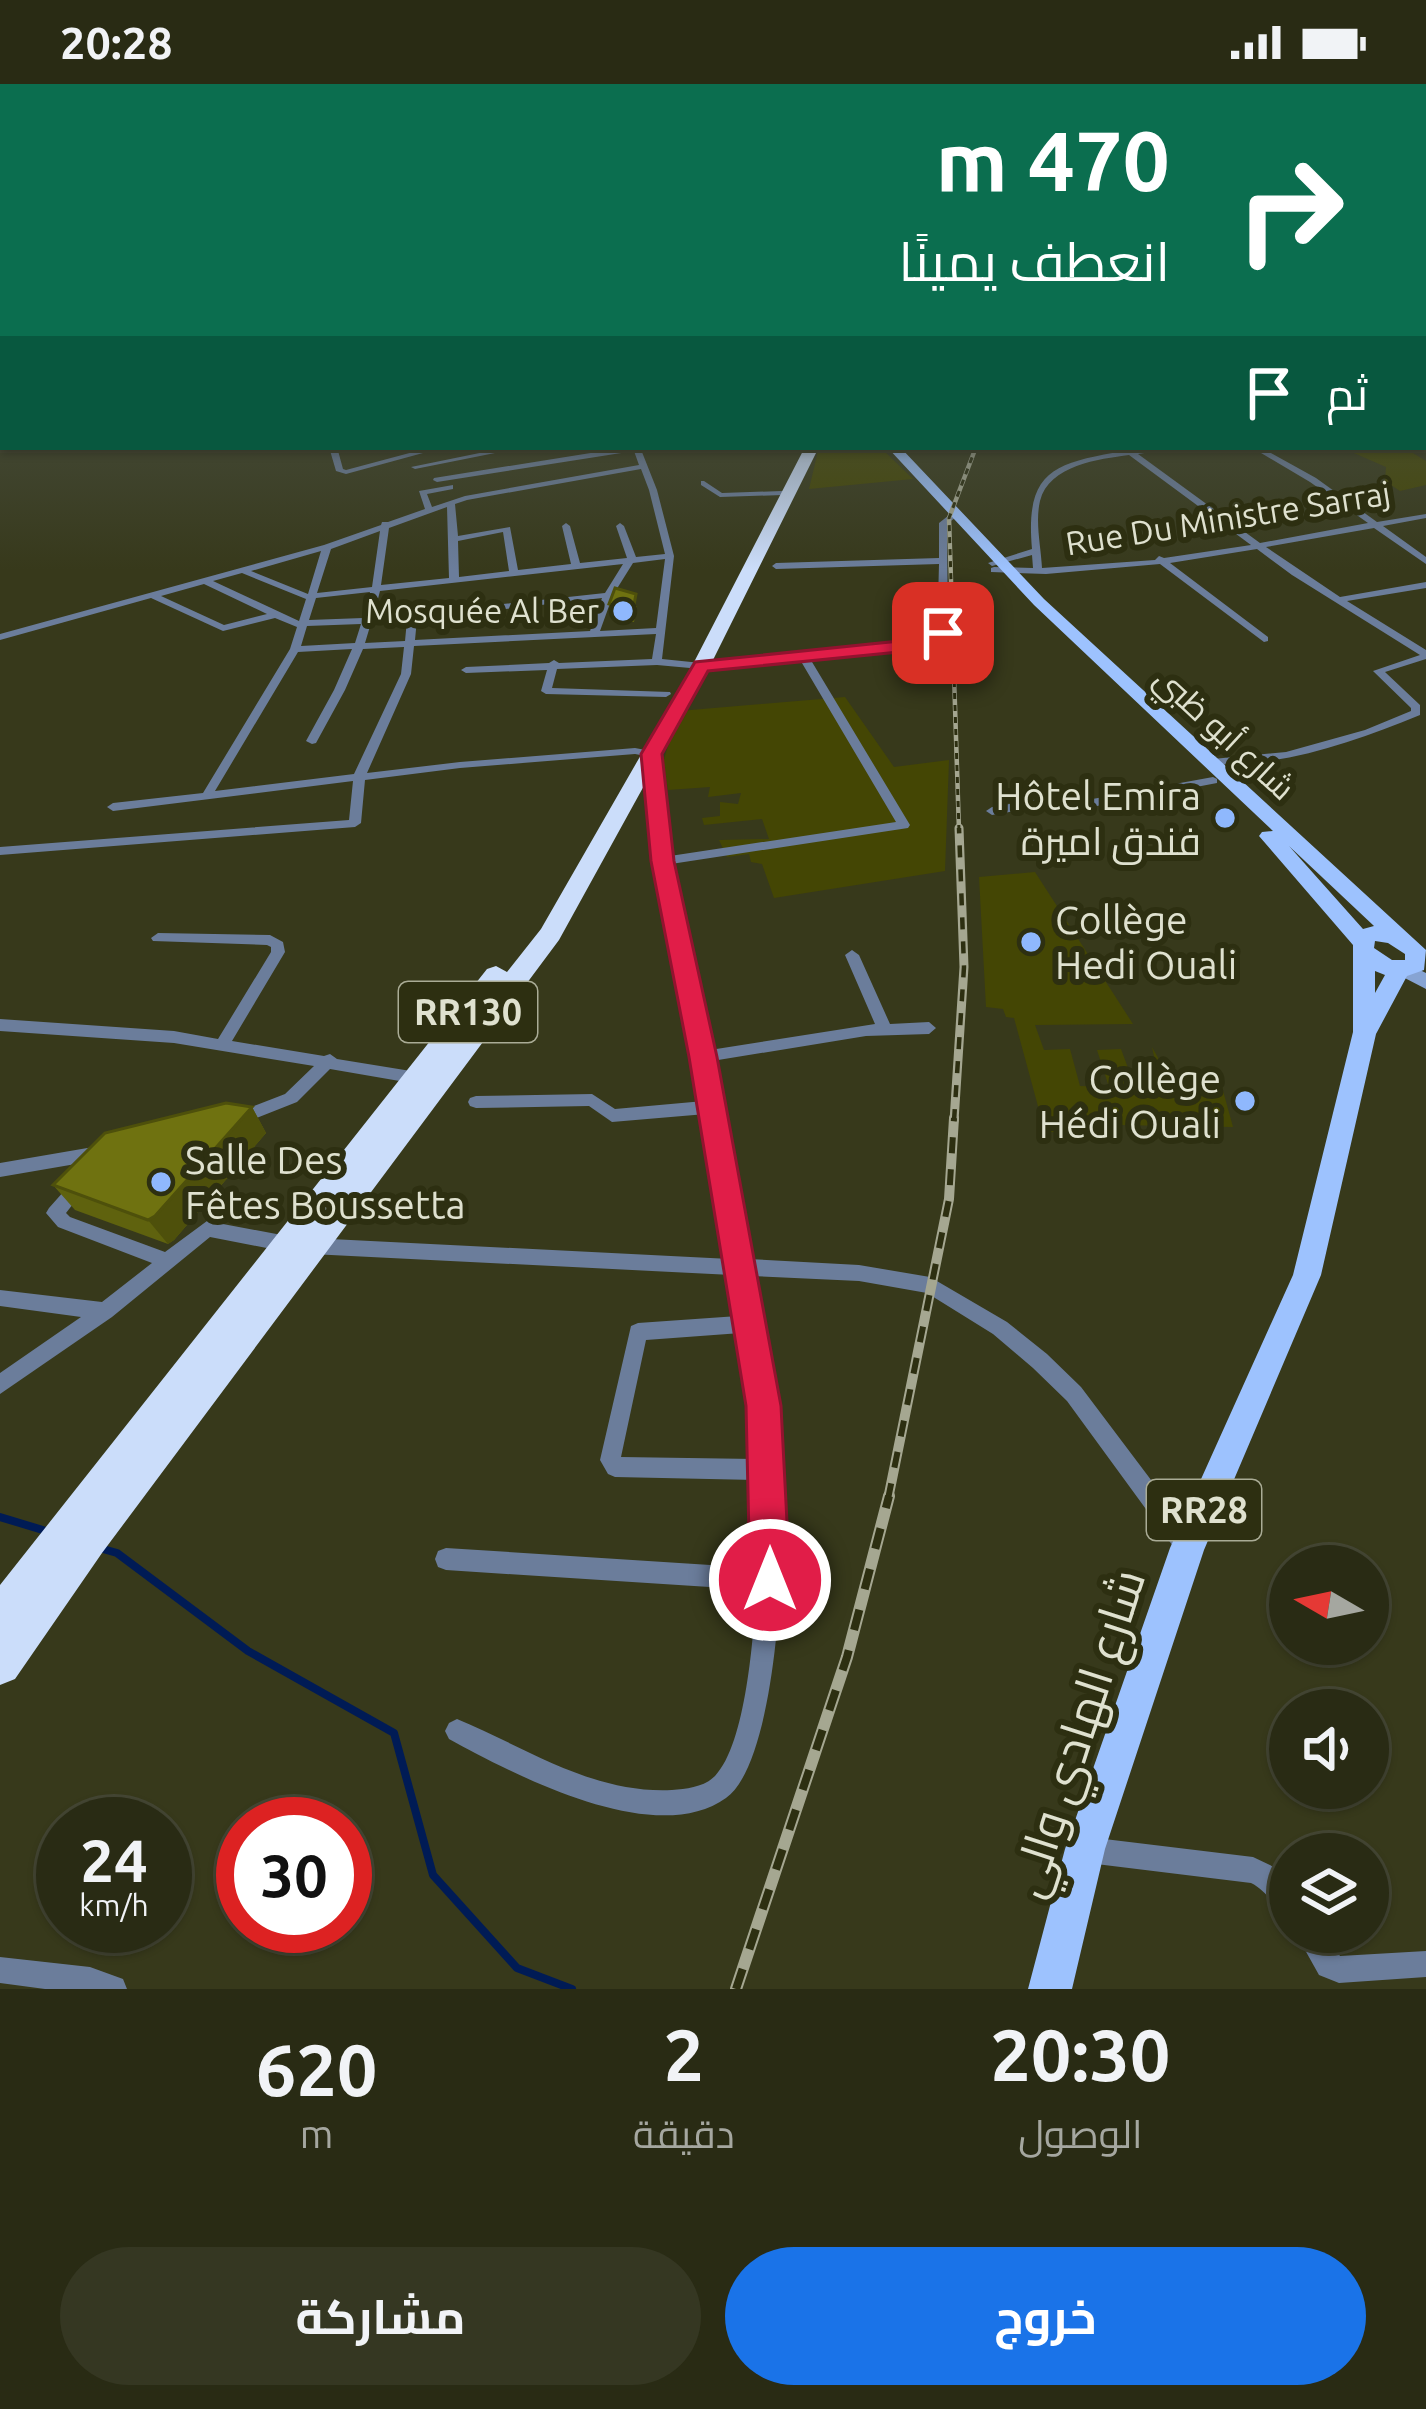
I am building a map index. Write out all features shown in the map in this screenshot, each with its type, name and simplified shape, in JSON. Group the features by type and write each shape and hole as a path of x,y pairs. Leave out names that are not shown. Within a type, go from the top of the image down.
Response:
{"highway":[{"name":"RR130","path":"298,1245 417,1078 534,926 643,753 680,664 782,493 798,450"},
{"name":"RR130","path":"0,1664 39,1586 75,1535 298,1245 550,934 643,753 680,664 810,450"},
{"name":"RR130","path":"0,1617 39,1586"}],"main road":[{"name":"شارع أبو ظبي","path":"884,450 952,516"},
{"name":"شارع أبو ظبي","path":"896,450 998,566 1168,730 1412,953"},
{"name":"شارع أبو ظبي","path":"998,566 1168,730"},
{"path":"1038,572 1040,602"},
{"name":"شارع أبو ظبي","path":"1213,772 1298,863 1362,946"},
{"path":"1362,946 1371,934 1412,953"},
{"name":"شارع الهادي والي","path":"1050,1989 1085,1850 1187,1548 1307,1275 1364,1034 1362,946"},
{"name":"شارع الهادي والي","path":"1364,1034 1412,953"}],"street":[{"path":"334,450 340,471 346,472 429,450"},
{"path":"415,467 505,450"},
{"path":"437,480 618,450"},
{"path":"637,450 670,556 659,631 680,664"},
{"path":"1038,572 1037,493 1051,474 1128,450 1253,544 1426,655"},
{"path":"1260,450 1426,561"},
{"path":"0,637 327,547 451,503 536,483 644,466"},
{"path":"429,509 423,492 472,483 467,475"},
{"path":"704,483 720,495 782,493"},
{"path":"451,503 454,582"},
{"path":"466,670 803,656 942,638 943,524 952,516"},
{"name":"Rue Du Ministre Sarraj","path":"998,566 1038,572 1159,559 1426,516"},
{"path":"312,741 338,699 358,648 375,592 385,524"},
{"path":"566,526 576,567"},
{"path":"620,526 631,560"},
{"path":"454,538 510,529 514,574"},
{"path":"208,795 295,650 327,547"},
{"path":"998,566 1036,551"},
{"path":"240,569 295,596 314,596 670,556"},
{"path":"1159,559 1264,639"},
{"path":"594,633 608,595 631,560"},
{"path":"776,566 943,562"},
{"path":"203,580 286,623 367,621 608,595"},
{"path":"1339,600 1426,585"},
{"path":"152,595 223,628 272,616"},
{"path":"0,850 352,825 358,813 359,777 406,674 412,617"},
{"path":"295,650 659,631"},
{"path":"992,811 1039,803 1076,806 1369,732 1416,713 1416,707 1378,671 1426,655"},
{"path":"662,861 904,825 803,656"},
{"path":"554,663 546,691 666,694"},
{"path":"113,807 359,777 643,753 743,1271 770,1470 766,1638 748,1732 735,1768 715,1792 689,1801 620,1796 542,1772 457,1730"},
{"path":"158,938 269,940 278,945 223,1044"},
{"path":"1412,953 1426,982"},
{"path":"852,955 884,1028"},
{"path":"0,1024 223,1044 417,1078"},
{"path":"703,1057 884,1028 929,1028"},
{"path":"225,1122 278,1106 302,1090 330,1060"},
{"path":"476,1102 592,1100 612,1116 712,1107"},
{"path":"0,1170 117,1150 55,1213 64,1222 166,1260"},
{"path":"0,1384 105,1311 208,1229 298,1245 743,1271 859,1273 930,1285 1000,1328 1074,1394 1187,1548"},
{"path":"0,1298 105,1311"},
{"path":"749,1324 638,1332 610,1460 615,1467 770,1470"},
{"path":"446,1559 770,1580"},
{"path":"1085,1850 1253,1870 1269,1878"},
{"path":"1321,1953 1329,1965 1347,1973 1426,1964"},
{"path":"0,1970 90,1981 113,1989"}],"shaded area":[{"path":"818,450 883,450 913,479 809,489"},
{"path":"1347,450 1408,450 1426,461 1426,485 1400,491 1385,481 1386,467"},
{"path":"845,697 894,767 949,760 945,871 774,898 762,864 751,862 749,854 727,857 719,840 769,839 762,819 704,825 702,818 720,816 720,802 738,804 741,793 708,797 710,787 668,790 663,762 679,711"},
{"path":"1035,872 1133,1024 1035,1025 1044,1050 1070,1049 1080,1086 1109,1087 1097,1050 1121,1049 1131,1076 1158,1075 1152,1047 1171,1081 1193,1076 1198,1091 1222,1087 1233,1127 1117,1125 1110,1133 1045,1132 1014,1018 1006,1017 1003,1009 986,1007 979,877"}],"building":[{"path":"615,588 636,594 633,610 614,610 617,606 609,604"},
{"path":"226,1103 252,1107 148,1220 53,1185 105,1133"}],"waterway":[{"path":"0,1517 46,1531"},
{"path":"103,1549 117,1553 248,1651 394,1733 433,1875 517,1968 572,1989"}],"railway":[{"path":"959,831 949,518 975,450"},
{"path":"954,1121 964,967 959,828"},
{"path":"888,1499 949,1199 954,1118"},
{"path":"736,1989 847,1657 889,1496"}],"place":[{"name":"Mosquée Al Ber","path":"623,611"},
{"name":"Hôtel Emira فندق اميرة","path":"1225,818"},
{"name":"Collège Hedi Ouali","path":"1031,942"},
{"name":"Collège Hédi Ouali","path":"1245,1101"},
{"name":"Salle Des Fêtes Boussetta","path":"161,1182"}],"route":[{"path":"770,1580 770,1470 764,1406 703,1057 662,861 652,754 701,666 919,644 940,640 943,633"}]}
